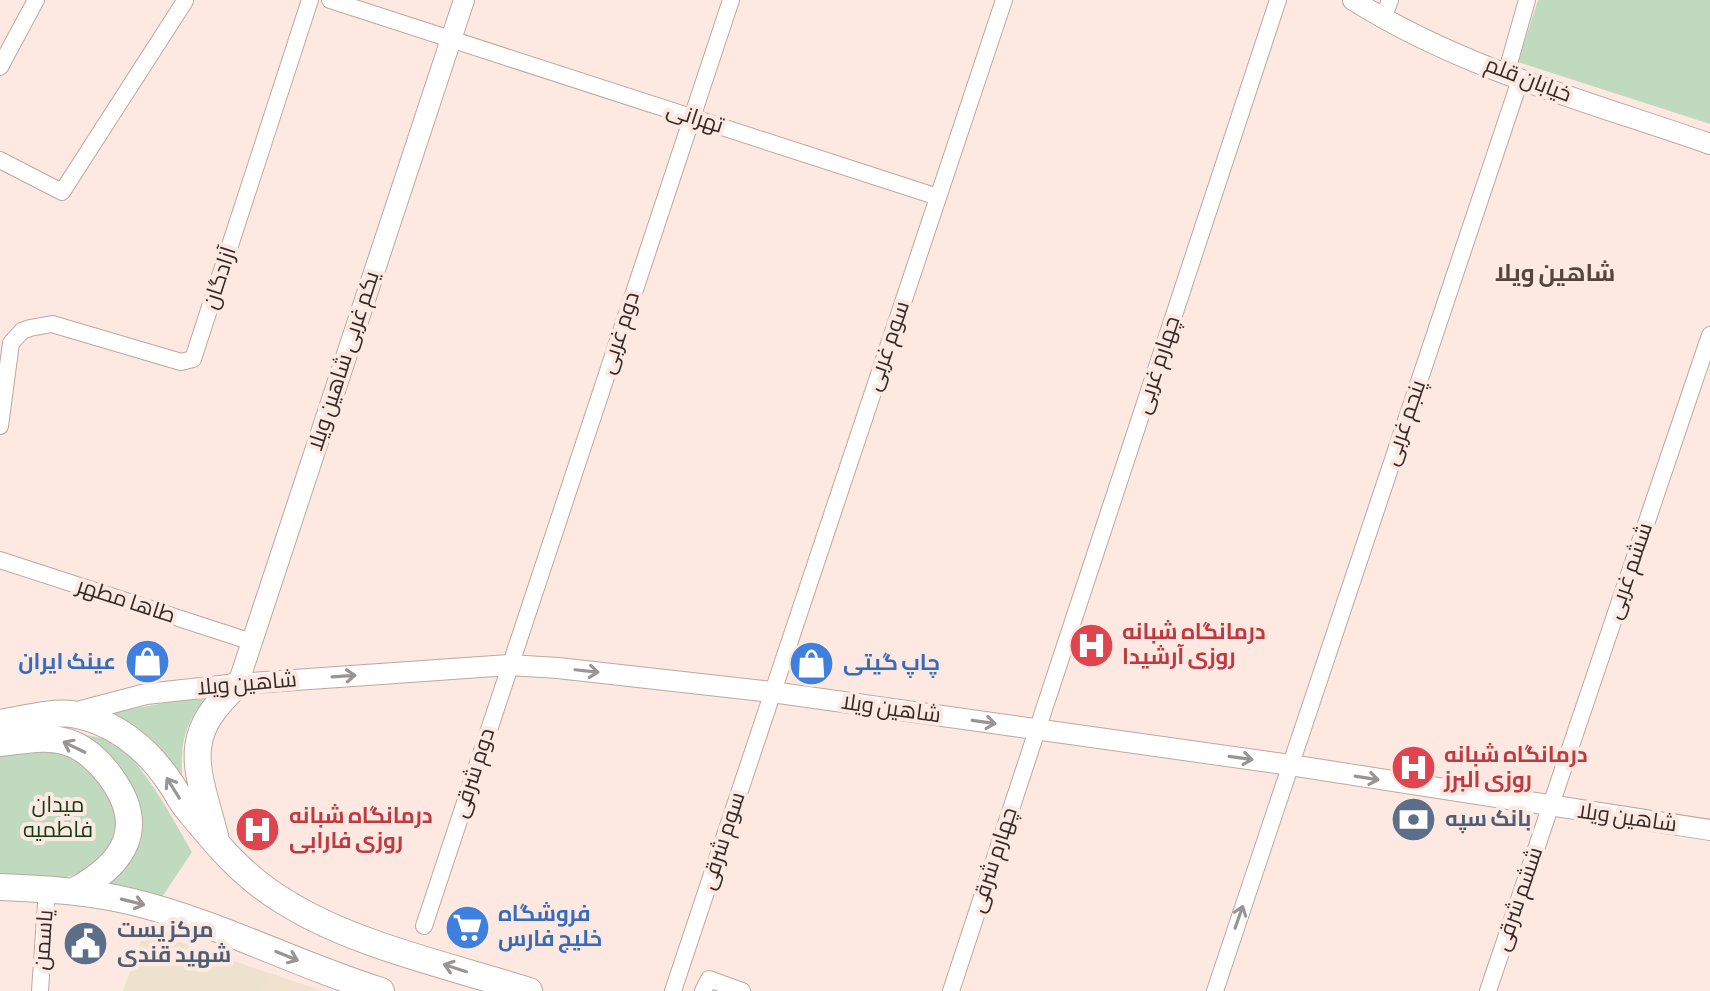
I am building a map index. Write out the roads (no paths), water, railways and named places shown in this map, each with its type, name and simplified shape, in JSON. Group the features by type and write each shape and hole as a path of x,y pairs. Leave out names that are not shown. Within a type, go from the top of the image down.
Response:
{"main road":[{"path":"217,843 199,776 198,745 205,721 217,702 238,684"},
{"path":"0,723 70,714 108,725 131,739 154,760 182,803 259,886 324,925 529,991"},
{"path":"0,743 47,738 69,742 90,754 120,790 129,813 129,835 101,876 76,890"},
{"path":"0,887 76,890 132,901 381,991"}],"street":[{"path":"0,67 36,0"},
{"name":"آزادگان","path":"0,426 8,355 11,343 22,331 52,324 181,362 193,359 310,0"},
{"name":"تهرانی","path":"330,0 938,197"},
{"name":"یکم غربی شاهین ویلا","path":"238,684 464,0"},
{"name":"دوم غربی","path":"509,665 731,0"},
{"name":"سوم غربی","path":"772,692 1004,0"},
{"name":"چهارم غربی","path":"1037,729 1278,0"},
{"name":"خیابان قلم","path":"1353,0 1387,10 1513,77 1710,144"},
{"name":"پنجم غربی","path":"1215,991 1513,77 1527,0"},
{"path":"0,160 62,192 185,1"},
{"name":"ششم غربی","path":"1550,807 1710,335"},
{"name":"طاها مطهر","path":"0,560 252,642"},
{"name":"شاهین ویلا","path":"70,714 146,694 238,684 509,665 558,668 772,692 1037,729 1710,830"},
{"name":"دوم شرقی","path":"424,926 509,665"},
{"name":"سوم شرقی","path":"673,991 772,692"},
{"name":"چهارم شرقی","path":"951,991 1037,729"},
{"name":"ششم شرقی","path":"1488,991 1550,807"},
{"name":"یاسمن","path":"40,991 47,889"},
{"path":"703,991 709,979 742,991"}],"place":[{"name":"درمانگاه شبانه روزی آرشیدا","path":"1091,645"},
{"name":"عینک ایران","path":"147,662"},
{"name":"چاپ گیتی","path":"812,663"},
{"name":"درمانگاه شبانه روزی البرز","path":"1413,768"},
{"name":"بانک سپه","path":"1414,819"},
{"name":"درمانگاه شبانه روزی فارابی","path":"258,829"},
{"name":"فروشگاه خلیج فارس","path":"467,927"},
{"name":"مرکز پست شهید قندی","path":"86,943"}],"district":[{"name":"شاهین ویلا","path":"1555,273"}],"park label":[{"name":"میدان فاطمیه","path":"58,818"}]}
